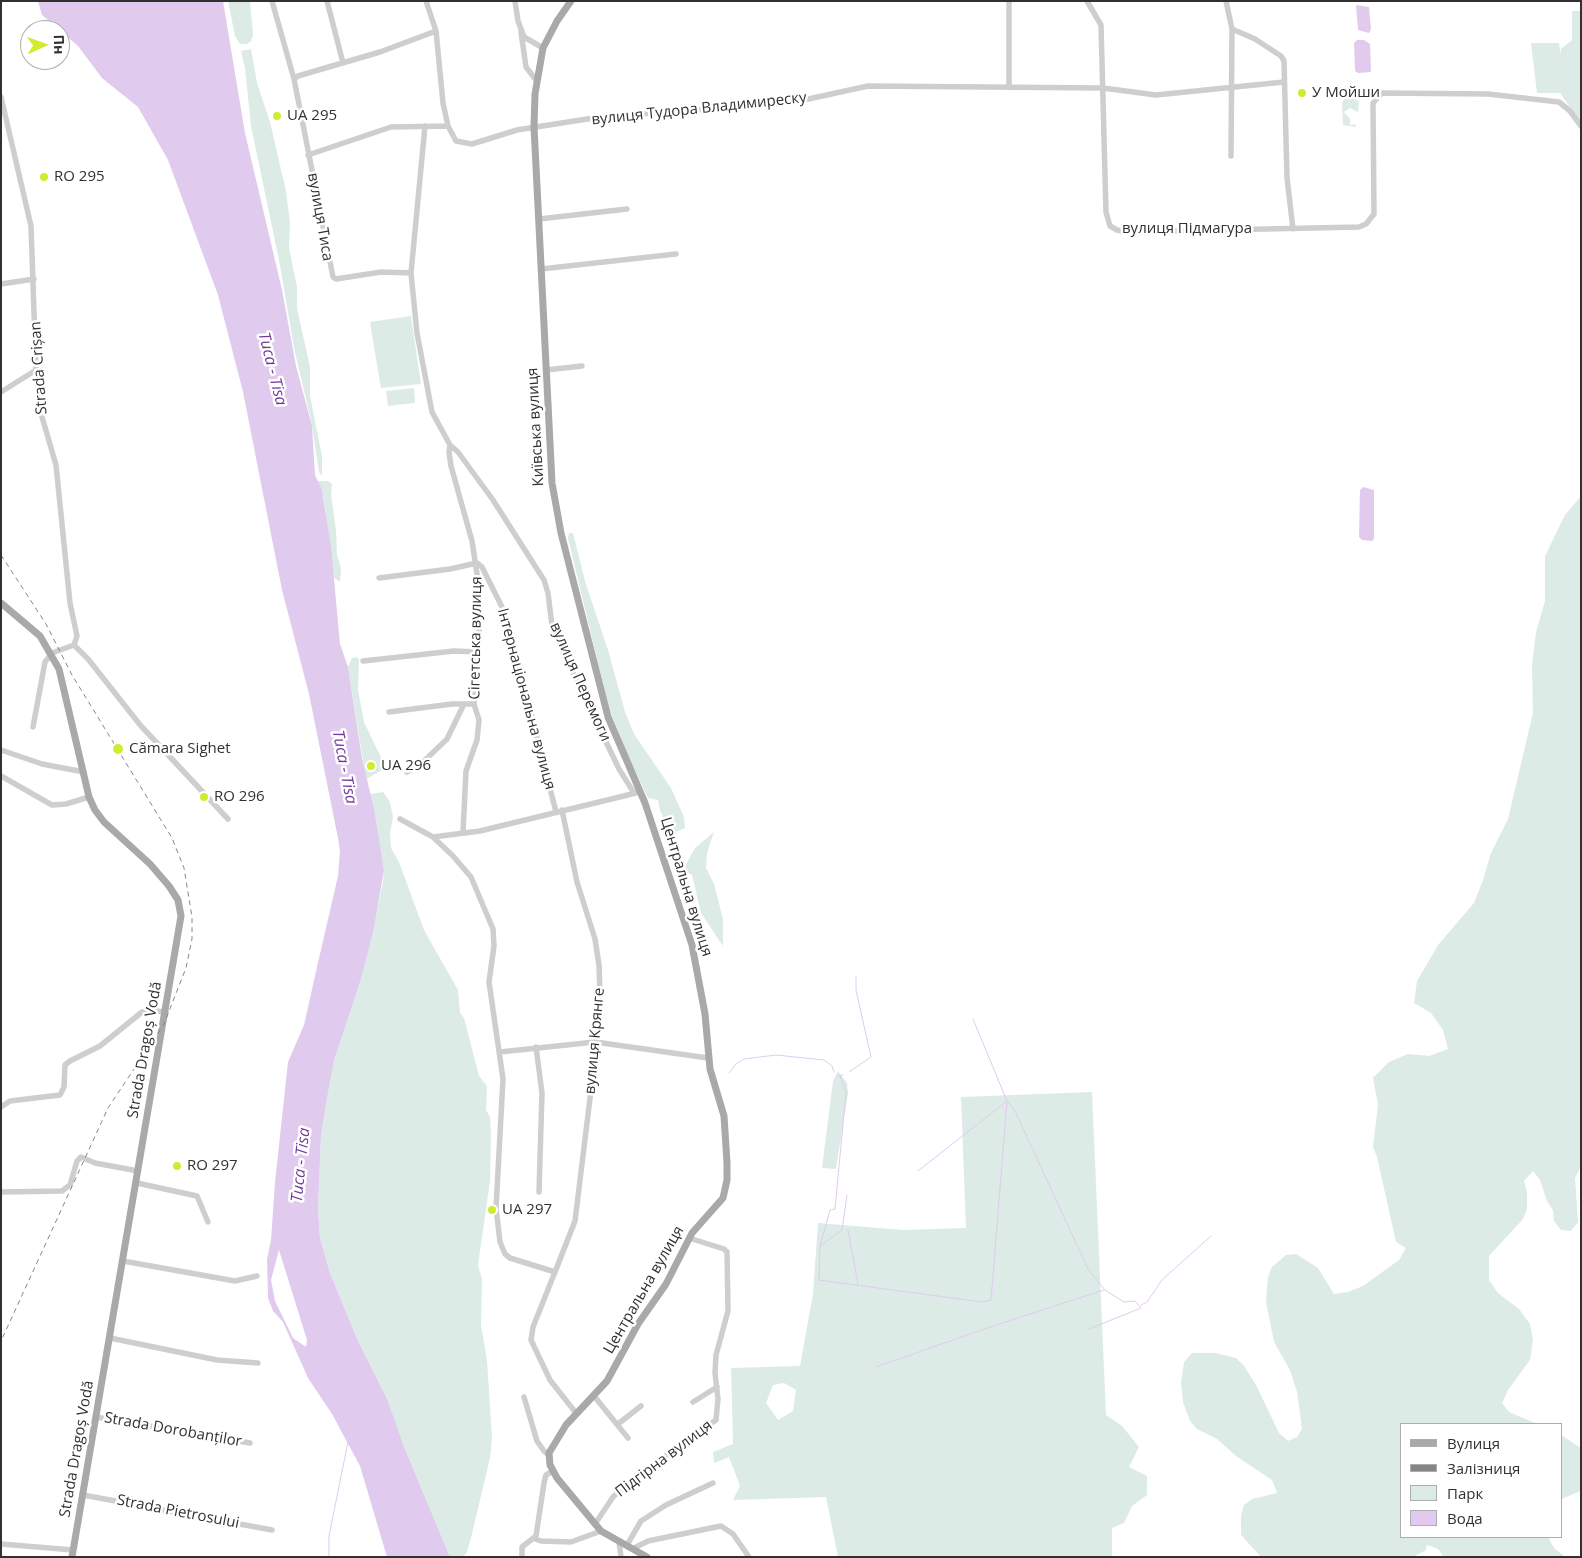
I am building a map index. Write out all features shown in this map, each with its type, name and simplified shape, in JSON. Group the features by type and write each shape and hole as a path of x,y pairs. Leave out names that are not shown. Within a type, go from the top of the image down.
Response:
{"main road":[{"name":"Київська вулиця","path":"571,1 557,21 543,48 536,80 534,127 552,482 561,534 608,717 637,792"},
{"name":"Strada Dragoș Vodă","path":"1,603 33,628 52,653 65,687 90,797 104,822 159,874 178,900 181,925 72,1553"},
{"name":"Центральна вулиця","path":"549,1455 554,1442 610,1375 638,1324 666,1284 689,1238 720,1202 727,1180 724,1116 708,1058 705,1014 692,945 637,792"},
{"path":"549,1455 553,1471 601,1531 647,1557"}],"street":[{"name":"вулиця Тиса","path":"272,1 294,79 333,277 336,279 381,272 411,273"},
{"path":"327,1 343,63"},
{"path":"308,155 391,128 448,126 442,103 436,31 426,1"},
{"path":"515,1 526,68 536,80"},
{"path":"1008,1 1009,87"},
{"path":"1087,1 1101,25 1104,88 1156,95 1232,89 1284,82"},
{"path":"1226,1 1232,29 1231,156"},
{"path":"1232,29 1245,34 1282,56 1287,178 1293,229"},
{"path":"521,30 529,40 543,48"},
{"path":"294,79 298,76 343,63 436,31"},
{"name":"вулиця Тудора Владимиреску","path":"448,126 456,141 472,144 534,127 637,113 790,103 868,86 1104,88"},
{"name":"вулиця Підмагура","path":"1104,88 1106,212 1110,226 1126,232 1359,228 1371,220 1374,214 1374,103 1382,93 1488,94 1559,102 1570,111 1581,126"},
{"name":"Strada Crișan","path":"1,97 31,226 36,370 40,415 56,465 70,604 77,636 74,645"},
{"path":"425,126 411,273 417,333 429,400 432,412 450,446"},
{"path":"539,219 627,210"},
{"path":"541,269 676,254"},
{"path":"1,284 34,279"},
{"path":"546,370 582,366"},
{"path":"1,392 36,370"},
{"name":"Сігетська вулиця","path":"450,446 448,452 451,466 477,564 479,652 474,704 478,720 477,740 466,770 463,832"},
{"name":"вулиця Перемоги","path":"450,446 458,452 493,500 544,580 548,594 552,626 562,650 619,769 637,792"},
{"path":"379,578 477,564"},
{"name":"Інтернаціональна вулиця","path":"477,564 482,567 506,616 559,811"},
{"path":"33,726 45,662 52,653 74,645 88,659 135,719 228,819"},
{"path":"363,661 454,651 479,652"},
{"path":"407,772 420,765 447,738 464,704"},
{"path":"389,712 474,704"},
{"path":"1,750 51,766 84,772"},
{"path":"1,776 52,805 66,804 90,797"},
{"path":"432,837 480,831 637,792"},
{"name":"вулиця Крянге","path":"559,811 577,882 591,925 599,964 600,994 575,1221 533,1327 531,1340 550,1380 576,1414"},
{"path":"400,819 432,837 453,856 471,877 493,929 494,946 489,982 503,1079 496,1208 500,1242 505,1254 510,1258 555,1272"},
{"path":"1,1107 10,1101 60,1095 64,1087 65,1065 70,1061 100,1046 142,1012 148,1010 166,1012"},
{"path":"500,1052 596,1042 708,1058"},
{"path":"536,1047 542,1093 539,1192"},
{"path":"1,1192 62,1191 70,1185 77,1161 81,1156 94,1163 138,1171"},
{"path":"136,1183 197,1196 208,1222"},
{"name":"Підгірна вулиця","path":"595,1524 613,1497 633,1479 716,1420 718,1399 716,1355 728,1311 727,1252 724,1249 689,1238"},
{"path":"123,1260 236,1281 258,1276"},
{"path":"110,1338 217,1360 258,1363"},
{"path":"694,1402 717,1387"},
{"path":"594,1396 628,1438"},
{"path":"524,1397 537,1441 549,1455"},
{"path":"618,1424 641,1406"},
{"name":"Strada Dorobanților","path":"96,1417 250,1443"},
{"path":"522,1557 522,1547 535,1539 540,1522 544,1483 546,1476 553,1471"},
{"path":"627,1545 641,1521 666,1505 713,1484"},
{"name":"Strada Pietrosului","path":"83,1495 272,1530"},
{"path":"634,1548 648,1542 722,1526 732,1534 749,1557"},
{"path":"535,1539 571,1542 601,1531"},
{"path":"619,1542 621,1557"},
{"path":"1,1544 72,1553"}],"green space":[{"path":"228,1 250,1 253,35 251,41 247,44 240,44 235,36"},
{"path":"1572,11 1581,11 1581,123 1560,93 1537,93 1531,43 1559,43 1561,55 1561,49 1572,40"},
{"path":"251,49 257,83 270,122 286,191 290,223 289,248 297,287 297,308 310,367 310,396 322,456 322,476 319,472 311,420 294,348 280,265 251,126 245,68 241,51"},
{"path":"1346,96 1353,96 1359,102 1358,112 1350,108 1344,112 1350,119 1350,125 1355,124 1356,127 1343,125 1342,103"},
{"path":"411,316 421,384 381,388 370,322"},
{"path":"414,388 415,403 388,406 386,391"},
{"path":"317,481 328,481 332,484 331,494 337,554 341,569 340,582 333,577 324,499"},
{"path":"1581,496 1581,1166 1575,1178 1578,1222 1571,1231 1561,1230 1554,1221 1553,1210 1547,1201 1540,1180 1533,1171 1524,1181 1527,1192 1527,1209 1523,1219 1489,1256 1489,1280 1498,1293 1519,1309 1530,1324 1533,1340 1530,1360 1508,1390 1502,1403 1509,1412 1535,1423 1400,1423 1400,1538 1549,1538 1554,1548 1565,1557 1444,1557 1438,1549 1427,1545 1426,1550 1413,1557 1261,1557 1241,1535 1241,1515 1244,1505 1252,1499 1277,1493 1272,1480 1236,1456 1217,1439 1197,1429 1190,1421 1183,1402 1181,1383 1184,1362 1192,1353 1215,1353 1236,1358 1244,1366 1256,1385 1279,1433 1288,1441 1297,1437 1302,1429 1297,1392 1290,1370 1274,1342 1266,1302 1268,1277 1272,1267 1286,1255 1296,1254 1318,1268 1334,1294 1348,1292 1363,1286 1399,1260 1406,1248 1396,1242 1377,1157 1373,1147 1378,1104 1373,1078 1389,1062 1408,1054 1429,1056 1448,1049 1443,1030 1431,1013 1414,1003 1417,981 1438,945 1474,903 1491,853 1508,819 1533,713 1532,665 1536,632 1545,601 1545,556 1565,515"},
{"path":"569,533 573,533 585,581 608,650 625,712 634,734 671,788 684,817 685,828 671,834 660,810 658,800 648,798 609,709 568,538"},
{"path":"356,657 359,659 358,690 364,722 386,768 366,779 348,667 352,658"},
{"path":"383,792 390,802 393,817 390,833 391,848 399,862 424,930 458,990 460,1013 464,1018 479,1076 487,1086 486,1110 490,1117 491,1133 490,1181 478,1265 482,1279 481,1325 487,1360 492,1438 490,1458 471,1538 466,1554 461,1557 450,1557 405,1449 388,1401 358,1341 330,1273 320,1238 318,1210 321,1136 334,1061 361,979 383,882 384,870 370,794"},
{"path":"714,832 707,853 706,868 714,884 723,919 723,946 701,913 692,875 683,870 695,848"},
{"path":"838,1071 847,1083 848,1093 836,1169 822,1168 833,1081"},
{"path":"1092,1092 1106,1415 1122,1426 1139,1447 1129,1467 1147,1476 1147,1495 1132,1506 1124,1523 1112,1528 1112,1557 838,1557 826,1497 733,1500 740,1486 729,1457 714,1463 713,1452 733,1444 731,1368 800,1366 813,1294 818,1223 903,1230 966,1228 961,1097","holes":["784,1383 796,1390 793,1411 778,1420 766,1403 773,1385"]},
{"path":"1562,1436 1581,1448 1581,1491 1562,1499"}],"water":[{"name":"Тиса - Tisa","path":"38,1 223,1 245,133 282,290 296,366 312,426 315,475 322,490 331,547 340,644 348,667 362,758 374,809 384,870 373,932 361,979 334,1061 326,1104 321,1136 318,1210 320,1238 330,1273 358,1341 388,1401 405,1449 450,1557 387,1557 360,1466 332,1414 308,1378 283,1322 273,1311 268,1298 267,1259 271,1240 275,1182 288,1062 304,1025 338,876 340,851 338,838 309,694 282,590 243,392 218,295 168,160 138,107 102,78 78,46 70,39 70,20 48,20 42,15","holes":["279,1250 307,1340 306,1347 293,1338 275,1301 271,1280"]},
{"path":"1356,5 1369,7 1371,29 1369,33 1358,30"},
{"path":"1357,40 1364,40 1370,44 1371,72 1358,73 1355,71 1354,43"},
{"path":"1363,487 1374,490 1374,539 1372,541 1362,540 1359,537 1360,490"}],"waterway":[{"path":"849,1072 871,1057 856,990 856,977"},
{"path":"973,1019 1007,1101 1015,1111 1088,1269 1105,1290 1124,1302 1135,1301 1141,1308 1089,1329"},
{"path":"729,1073 736,1064 744,1059 776,1055 824,1060 832,1066 834,1072"},
{"path":"838,1076 843,1075"},
{"path":"840,1076 846,1092 835,1209 830,1210 820,1246 842,1230 847,1195"},
{"path":"820,1246 819,1280 982,1302 991,1300 1007,1101 918,1171"},
{"path":"848,1230 858,1284"},
{"path":"1141,1305 1147,1302 1162,1280 1211,1236"},
{"path":"876,1367 1104,1290"},
{"path":"329,1557 329,1536 348,1442"}],"railway":[{"path":"1,555 46,624 72,675 172,838 184,868 192,917 192,939 186,968 164,1024 108,1108 1,1341"}],"place":[{"name":"У Мойши","path":"1302,93"},
{"name":"UA 295","path":"277,116"},
{"name":"RO 295","path":"44,177"},
{"name":"Cămara Sighet","path":"118,749"},
{"name":"UA 296","path":"371,766"},
{"name":"RO 296","path":"204,797"},
{"name":"RO 297","path":"177,1166"},
{"name":"UA 297","path":"492,1210"}]}
